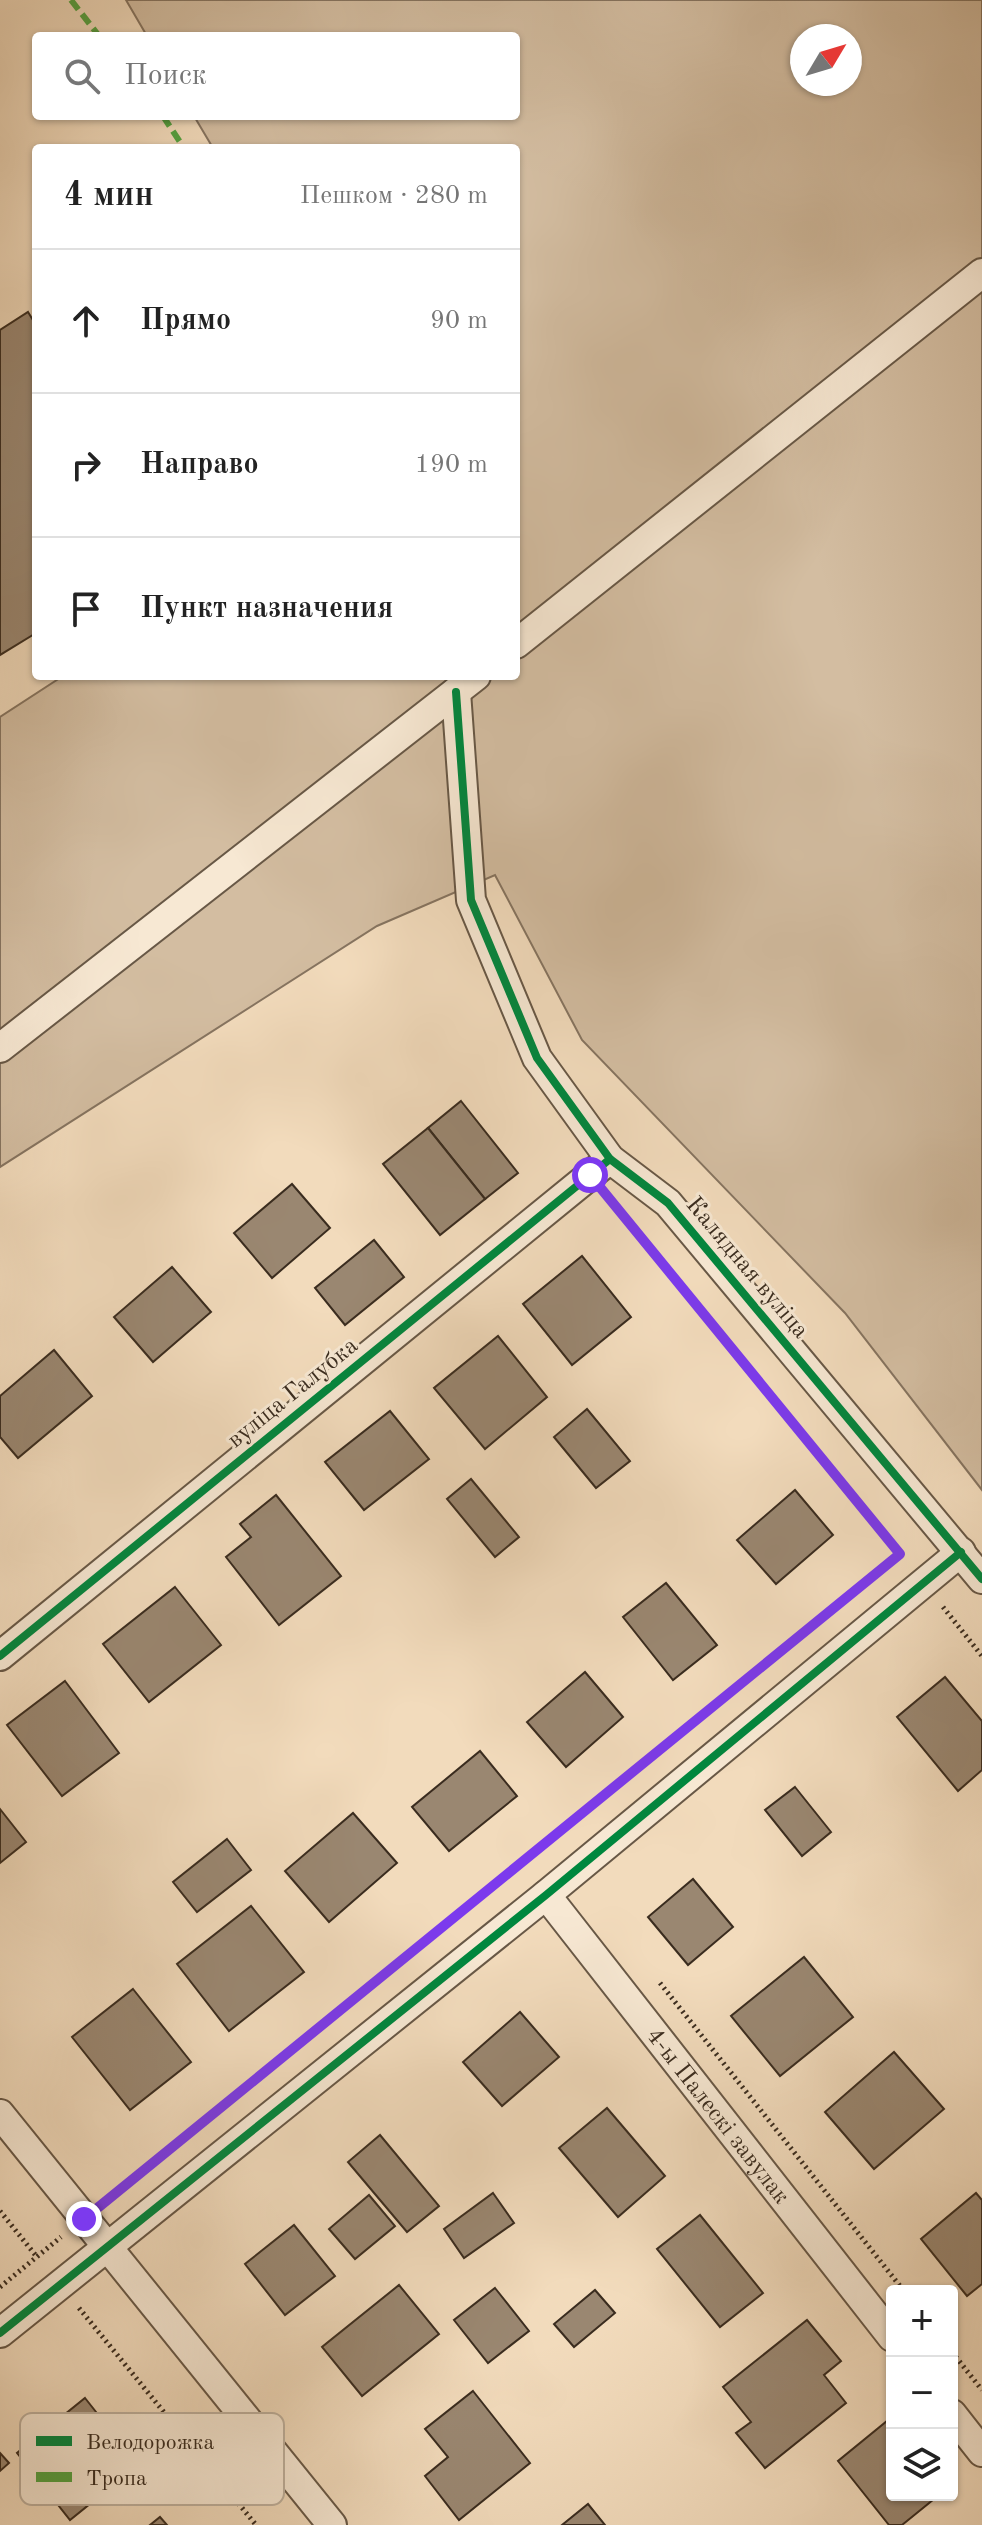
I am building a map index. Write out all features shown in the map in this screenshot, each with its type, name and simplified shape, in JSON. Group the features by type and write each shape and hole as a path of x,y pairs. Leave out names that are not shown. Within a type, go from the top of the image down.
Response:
{"street":[{"path":"520,641 982,273"},
{"path":"0,1048 466,684"},
{"name":"Калядная вуліца","path":"466,684 471,900 537,1058 600,1167 668,1203 982,1579"},
{"name":"вуліца Галубка","path":"0,1656 600,1167"},
{"path":"0,2333 546,1895 961,1552"},
{"name":"4-ы Палескі завулак","path":"546,1895 886,2329"},
{"path":"0,2114 241,2413"},
{"path":"958,2422 982,2452"},
{"path":"284,2466 332,2525"}],"path":[{"path":"0,2287 900,1554 600,1167"},
{"path":"549,1840 573,1872"},
{"path":"651,1971 899,2285"},
{"path":"0,2211 165,2413"},
{"path":"956,2357 982,2390"},
{"path":"240,2505 256,2525"}],"shaded area":[{"path":"126,0 982,0 982,1490 845,1313 582,1040 495,875 377,926 0,1167 0,717 57,680 520,680 520,144 211,144 196,120 520,120 520,32 145,32"}],"building":[{"path":"28,312 32,318 32,635 0,655 0,330"},
{"path":"461,1101 518,1173 485,1199 428,1128"},
{"path":"428,1128 485,1199 440,1235 383,1164"},
{"path":"292,1184 330,1228 272,1278 234,1233"},
{"path":"374,1240 404,1277 345,1325 315,1288"},
{"path":"582,1256 631,1317 572,1365 523,1304"},
{"path":"172,1267 211,1312 153,1362 114,1317"},
{"path":"498,1336 547,1397 485,1449 434,1388"},
{"path":"54,1350 92,1396 18,1458 0,1437 0,1396"},
{"path":"587,1409 630,1461 596,1488 554,1437"},
{"path":"390,1411 429,1459 364,1510 325,1462"},
{"path":"471,1479 519,1537 495,1557 447,1499"},
{"path":"795,1490 833,1535 776,1584 737,1540"},
{"path":"276,1495 341,1576 279,1625 226,1557 251,1537 240,1524"},
{"path":"666,1583 717,1645 673,1680 623,1617"},
{"path":"175,1587 221,1645 149,1702 103,1644"},
{"path":"585,1672 623,1717 566,1767 527,1722"},
{"path":"945,1677 982,1721 982,1770 958,1791 897,1717"},
{"path":"65,1681 119,1753 62,1796 7,1725"},
{"path":"480,1751 517,1796 449,1851 412,1807"},
{"path":"795,1787 831,1832 802,1856 765,1810"},
{"path":"0,1809 26,1842 0,1863"},
{"path":"353,1813 397,1863 329,1922 285,1871"},
{"path":"227,1839 251,1870 197,1912 173,1882"},
{"path":"693,1879 733,1927 688,1965 648,1917"},
{"path":"251,1906 304,1972 229,2031 177,1964"},
{"path":"804,1957 853,2017 780,2076 731,2016"},
{"path":"133,1989 191,2062 130,2110 72,2037"},
{"path":"520,2012 559,2057 502,2106 463,2062"},
{"path":"894,2052 944,2109 874,2169 825,2112"},
{"path":"607,2108 665,2176 618,2217 559,2148"},
{"path":"380,2135 439,2206 407,2232 348,2162"},
{"path":"493,2193 514,2223 464,2258 444,2229"},
{"path":"976,2193 982,2200 982,2284 967,2296 921,2239"},
{"path":"369,2195 395,2226 355,2259 329,2229"},
{"path":"700,2215 763,2293 720,2327 657,2249"},
{"path":"294,2225 335,2276 285,2315 245,2264"},
{"path":"399,2285 439,2334 362,2396 322,2347"},
{"path":"495,2288 529,2331 488,2363 454,2320"},
{"path":"595,2290 615,2313 574,2347 554,2324"},
{"path":"807,2320 841,2361 824,2375 846,2403 765,2468 736,2433 751,2422 723,2387"},
{"path":"473,2391 530,2463 459,2520 425,2476 448,2457 425,2429"},
{"path":"85,2398 97,2413 66,2413"},
{"path":"886,2422 886,2501 932,2501 902,2525 889,2525 838,2461"},
{"path":"0,2453 9,2463 0,2471"},
{"path":"588,2504 605,2525 562,2525"},
{"path":"58,2505 89,2505 70,2520"},
{"path":"160,2517 167,2525 150,2525"}],"marked path":[{"path":"71,0 96,32"},
{"path":"166,120 181,144"}],"cycle path":[{"path":"456,692 471,900 537,1058 610,1159 668,1203 982,1579"},
{"path":"0,1656 610,1159"},
{"path":"0,2333 546,1895 961,1552"}],"route":[{"path":"84,2219 900,1554 590,1175"}]}
